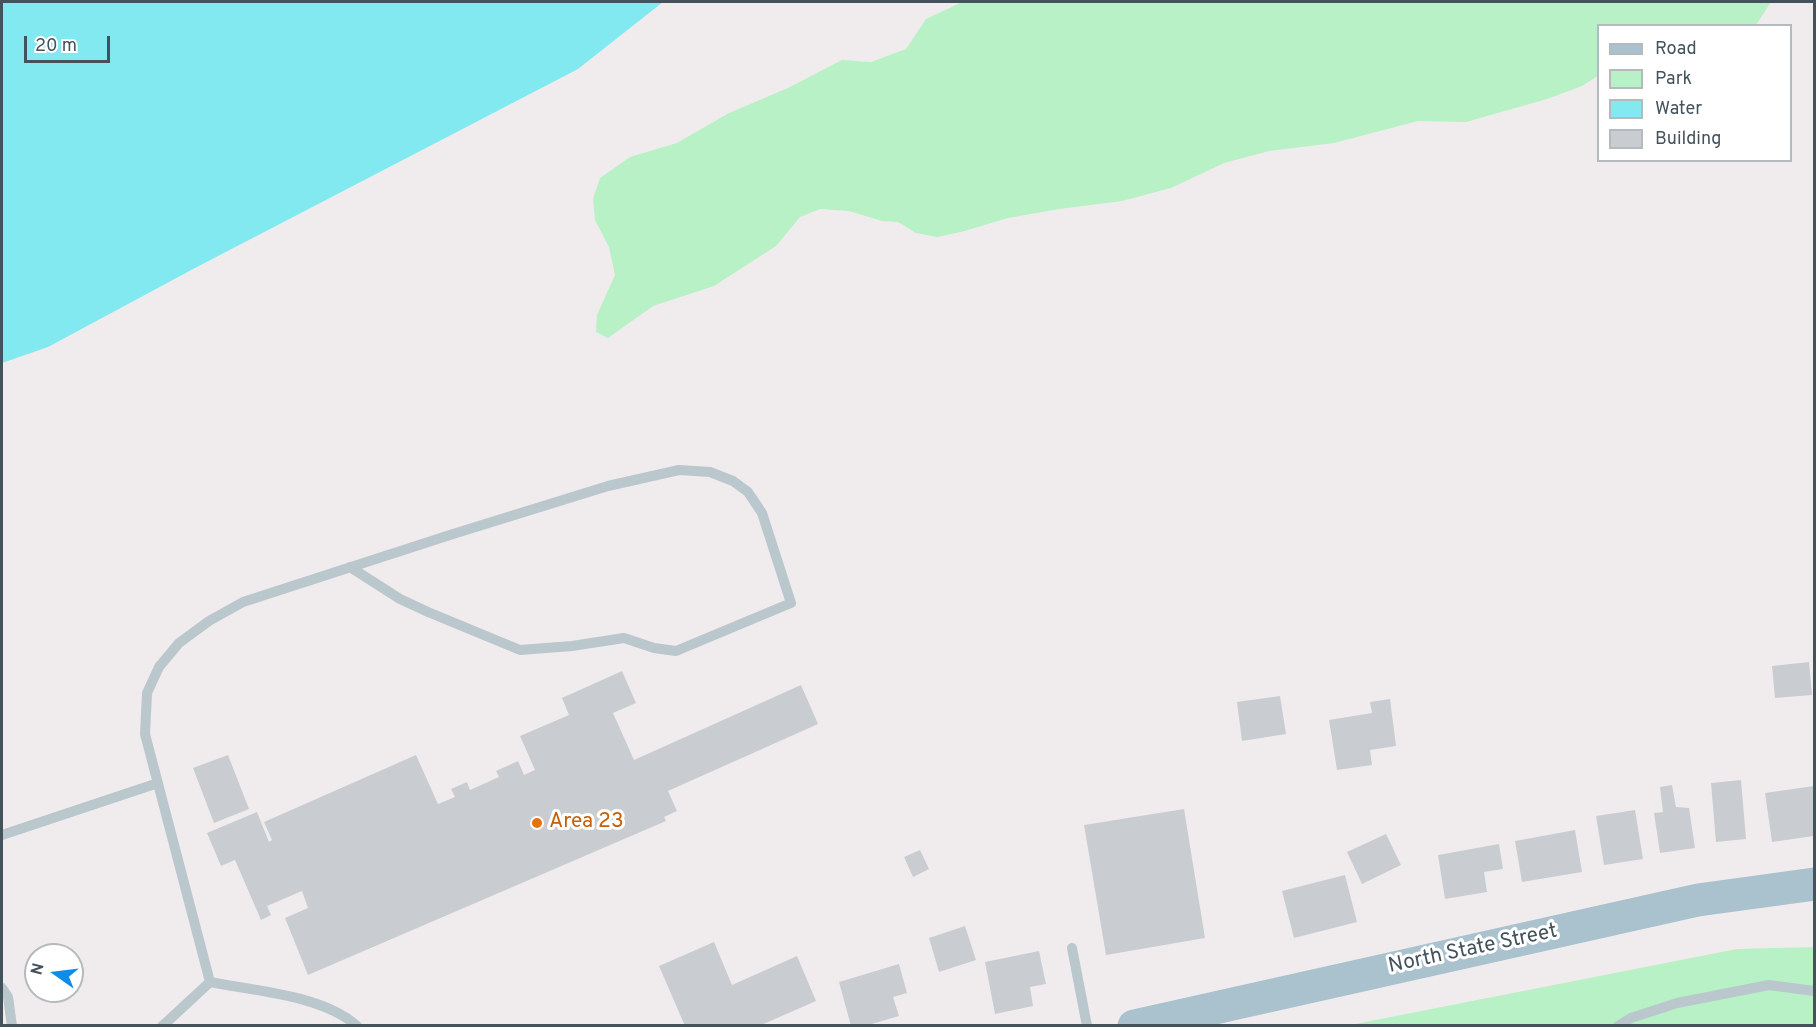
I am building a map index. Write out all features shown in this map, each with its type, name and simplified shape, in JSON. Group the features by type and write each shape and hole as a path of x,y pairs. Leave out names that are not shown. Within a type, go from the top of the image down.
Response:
{"main road":[{"name":"North State Street","path":"1134,1026 1698,900 1815,884"}],"lane":[{"path":"210,982 145,734 147,693 159,667 179,643 209,621 243,602 350,567 608,486 679,470 710,472 733,481 748,492 762,513 791,603 676,651 654,648 624,638 572,646 520,650 428,612 400,598 350,567"},
{"path":"2,836 158,783"},
{"path":"1072,948 1088,1026"},
{"path":"162,1026 210,982"},
{"path":"210,982 305,1000 345,1015 357,1026"},
{"path":"1618,1026 1677,1003 1769,986 1815,991"},
{"path":"2,988 8,997 12,1026"}],"green space":[{"path":"962,2 1771,2 1757,24 1597,24 1597,77 1582,86 1547,99 1466,122 1418,121 1334,143 1269,151 1224,163 1171,188 1122,201 1008,218 937,237 916,233 898,222 882,221 849,211 820,209 800,217 776,246 714,286 653,306 608,338 596,332 597,315 615,275 609,247 595,220 593,199 600,178 630,157 677,143 729,113 788,88 842,60 871,62 906,49 926,19"},
{"path":"1814,947 1814,1025 1345,1026 1737,949"}],"water":[{"path":"2,2 663,2 578,69 48,347 2,363"}],"building":[{"path":"1809,662 1812,695 1775,698 1772,666"},
{"path":"622,671 636,703 613,713 634,760 801,685 818,724 668,791 677,811 664,817 666,821 308,975 285,918 308,908 302,891 267,906 271,915 261,920 235,860 221,866 207,833 257,812 269,842 272,840 264,822 416,755 438,804 455,797 451,789 467,782 470,790 499,777 496,771 518,761 524,775 535,770 520,736 569,715 562,698"},
{"path":"1280,696 1286,734 1242,741 1237,702"},
{"path":"1390,699 1396,746 1370,750 1372,765 1337,770 1329,720 1372,713 1370,702"},
{"path":"228,755 249,809 214,823 193,768"},
{"path":"1741,780 1746,839 1716,842 1711,783"},
{"path":"1672,785 1676,807 1689,808 1695,848 1660,853 1654,813 1663,812 1660,787"},
{"path":"1814,786 1814,836 1772,842 1765,793"},
{"path":"1184,809 1205,938 1106,955 1084,825"},
{"path":"1635,810 1643,859 1604,865 1596,816"},
{"path":"1575,830 1582,872 1522,882 1515,841"},
{"path":"1386,834 1401,865 1362,884 1347,852"},
{"path":"1499,844 1503,869 1484,872 1487,892 1445,899 1438,855"},
{"path":"920,850 929,869 913,877 904,857"},
{"path":"1345,875 1357,922 1294,938 1282,891"},
{"path":"965,926 976,960 939,972 929,938"},
{"path":"714,942 732,985 797,956 816,1001 759,1026 685,1026 659,966"},
{"path":"1039,951 1046,984 1030,987 1033,1006 995,1014 985,962"},
{"path":"899,964 907,993 893,997 899,1016 865,1026 851,1026 839,982"}],"place":[{"name":"Area 23","path":"537,823"}]}
